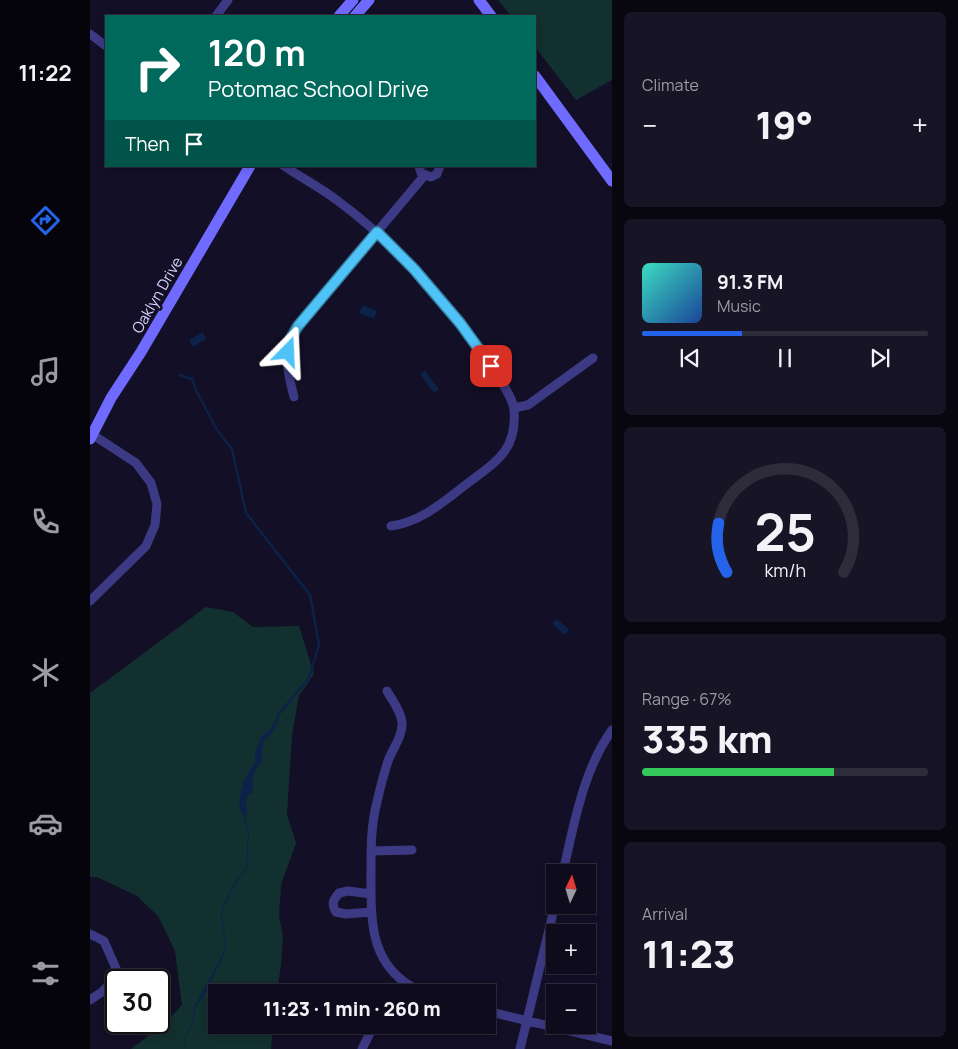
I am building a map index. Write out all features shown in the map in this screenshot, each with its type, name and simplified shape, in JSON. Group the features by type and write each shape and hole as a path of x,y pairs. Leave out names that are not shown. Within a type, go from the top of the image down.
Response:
{"street":[{"path":"217,15 228,0"},
{"path":"340,15 353,0"},
{"path":"356,15 369,0"},
{"path":"479,0 490,15"},
{"path":"90,34 105,45"},
{"path":"536,77 612,180"},
{"name":"Oaklyn Drive","path":"91,435 111,398 141,352 249,167"},
{"path":"286,167 337,200 377,232 414,269 460,323 501,380 514,408 514,425 511,440 508,448 496,462 424,516 406,524 391,526"},
{"path":"419,167 424,176 431,177 439,171 440,167"},
{"path":"294,397 286,362 291,338 298,326 424,176"},
{"path":"514,408 528,405 593,358"},
{"path":"90,601 146,546 155,525 157,504 151,483 136,463 91,435"},
{"path":"386,691 401,715 402,722 400,735 388,761 376,804 371,833 371,912 376,940 382,956 394,974 407,984"},
{"path":"565,864 578,808 591,769 612,730"},
{"path":"371,851 412,850"},
{"path":"371,894 348,891 339,893 334,899 333,907 336,912 346,914 371,912"},
{"path":"520,1049 553,914"},
{"path":"90,934 104,942 116,969"},
{"path":"90,1000 105,990"},
{"path":"496,1013 612,1041"},
{"path":"362,1049 370,1034"}],"green space":[{"path":"498,0 612,0 612,80 576,100 536,48 536,15 510,15"},
{"path":"206,607 233,612 253,627 299,626 314,674 299,696 292,735 287,814 296,843 281,885 279,916 283,937 278,984 208,984 208,1034 272,1034 271,1049 131,1049 150,1034 170,1034 170,1018 182,1005 175,951 158,916 137,896 97,877 90,877 90,693"}],"water":[{"path":"363,305 377,311 374,319 359,313"},
{"path":"203,332 206,339 193,347 189,340"},
{"path":"425,371 439,389 434,393 420,374"},
{"path":"557,619 569,630 565,635 552,624"},
{"path":"277,713 279,714 277,723 264,741 261,761 252,780 252,793 248,795 246,800 246,821 249,831 247,867 236,883 222,912 226,946 223,957 203,997 195,1008 193,1024 185,1039 184,1049 184,1039 192,1024 194,1007 222,956 225,946 221,912 223,906 235,882 246,867 248,832 239,807 241,790 255,762 255,753 261,737 271,729 276,721"}],"waterway":[{"path":"180,375 192,379 217,430 232,449 246,513 310,595 319,645 309,678 279,714"}],"route":[{"path":"288,352 291,338 298,326 377,232 414,269 460,323 491,366"}]}
